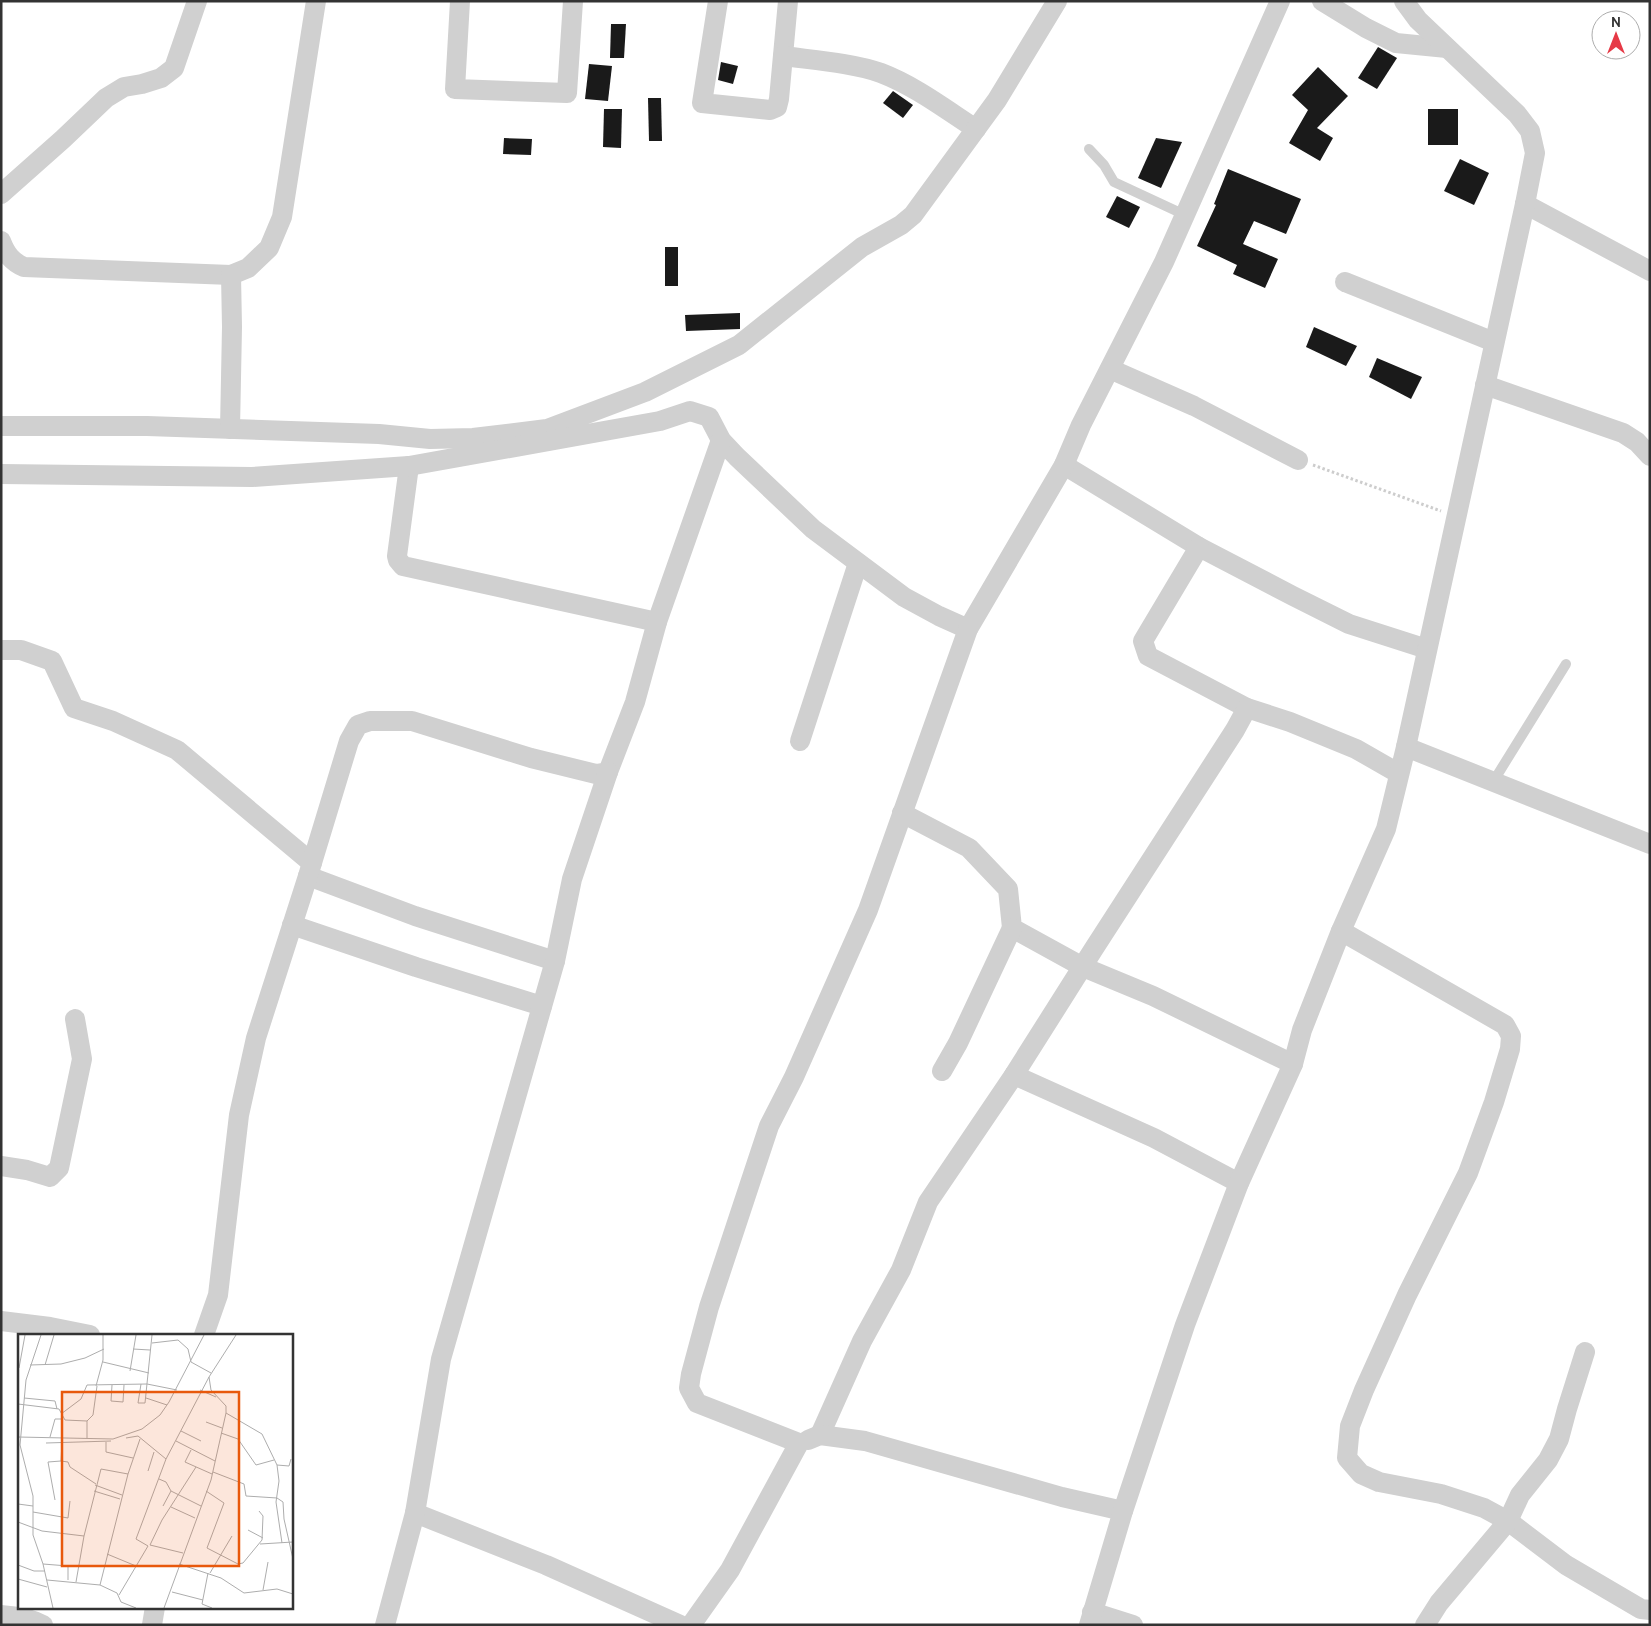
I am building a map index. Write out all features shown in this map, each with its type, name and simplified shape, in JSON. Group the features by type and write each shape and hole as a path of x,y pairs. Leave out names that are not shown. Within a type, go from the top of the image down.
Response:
{"street":[{"path":"1,194 106,98 124,88 161,78 174,68 197,1"},
{"path":"2,247 14,262 24,267 231,275 248,268 269,248 282,217 316,1"},
{"path":"460,1 455,90 567,94 573,1"},
{"path":"718,1 702,103 770,110 777,106 779,99 788,1"},
{"path":"1,426 147,426 379,434 430,439 473,438 547,428 645,392 739,345 862,247 901,225 912,215 997,100 1057,1"},
{"path":"799,1443 697,1403 689,1388 690,1374 709,1307 769,1126 794,1076 868,910 968,629 1064,465 1081,425 1164,262 1280,1"},
{"path":"1322,1 1366,28 1396,43 1446,48"},
{"path":"1133,1625 1090,1618 1123,1511 1185,1325 1240,1183 1293,1064 1302,1030 1341,931 1386,829 1398,773 1406,747 1525,204 1534,153 1530,131 1517,114 1418,20 1404,1"},
{"path":"783,56 880,72 910,86 976,129"},
{"path":"1525,204 1650,271"},
{"path":"230,429 231,275"},
{"path":"1345,282 1494,342"},
{"path":"1110,369 1194,406 1298,460"},
{"path":"1485,385 1623,433 1637,442 1650,456"},
{"path":"1,474 252,477 409,466 660,421 690,412 708,417 721,440 813,529 904,597 968,629"},
{"path":"386,1625 415,1512 441,1359 555,961 572,879 608,772 635,702 658,622 721,440"},
{"path":"1064,465 1199,547 1350,624 1427,649"},
{"path":"409,466 397,556 403,566 658,622"},
{"path":"1199,547 1143,641 1148,656 1247,708 1290,722 1356,749 1398,773"},
{"path":"800,741 858,563"},
{"path":"1,650 21,650 52,661 74,708 113,721 177,750 310,870 415,916 555,961"},
{"path":"820,1435 862,1341 901,1270 928,1202 1014,1075 1235,730 1247,708"},
{"path":"204,1334 218,1294 239,1115 256,1038 349,741 358,725 370,721 412,721 531,758 596,774 608,772"},
{"path":"1406,747 1650,844"},
{"path":"902,813 969,848 1008,889 1012,928 958,1043 942,1071"},
{"path":"292,925 416,967 542,1006"},
{"path":"1012,928 1083,966 1153,996 1293,1064"},
{"path":"1341,931 1506,1024 1510,1036 1510,1049 1494,1102 1468,1174 1407,1295 1364,1390 1350,1426 1348,1458 1361,1474 1379,1482 1441,1494 1484,1508 1508,1521 1566,1565 1641,1609 1650,1610"},
{"path":"1,1166 27,1170 50,1177 60,1168 82,1059 75,1019"},
{"path":"1014,1075 1154,1138 1240,1183"},
{"path":"1,1321 50,1327 85,1334"},
{"path":"1425,1625 1440,1603 1508,1521 1520,1495 1548,1460 1559,1439 1585,1352"},
{"path":"691,1625 730,1570 799,1443 820,1435 864,1441 1062,1498 1123,1511"},
{"path":"415,1512 546,1564 680,1625"},
{"path":"152,1625 155,1608"},
{"path":"1,1615 37,1621 43,1625"}],"lane":[{"path":"1088,149 1104,165 1114,182 1185,215"},
{"path":"1493,782 1566,664"}],"path":[{"path":"1298,460 1456,517"}],"building":[{"path":"611,24 626,24 624,58 610,58"},
{"path":"1378,47 1397,58 1377,89 1358,78"},
{"path":"721,62 738,66 733,84 718,80"},
{"path":"589,64 612,66 608,101 585,99"},
{"path":"1318,67 1348,96 1317,128 1333,138 1320,161 1289,143 1308,110 1292,95"},
{"path":"893,91 913,105 903,118 883,103"},
{"path":"648,98 661,98 662,141 649,141"},
{"path":"604,109 622,109 621,148 603,147"},
{"path":"1428,109 1458,109 1458,145 1428,145"},
{"path":"504,138 532,139 531,155 503,154"},
{"path":"1156,138 1182,142 1161,188 1138,178"},
{"path":"1460,159 1489,173 1474,205 1444,191"},
{"path":"1228,169 1301,199 1286,234 1254,221 1243,244 1278,259 1265,288 1233,274 1237,265 1197,246 1216,205 1214,204"},
{"path":"1117,196 1140,207 1129,228 1106,217"},
{"path":"665,247 678,247 678,286 665,286"},
{"path":"740,313 740,329 686,331 685,315"},
{"path":"1314,327 1357,346 1346,366 1306,347"},
{"path":"1377,358 1422,377 1411,399 1369,377"}]}
